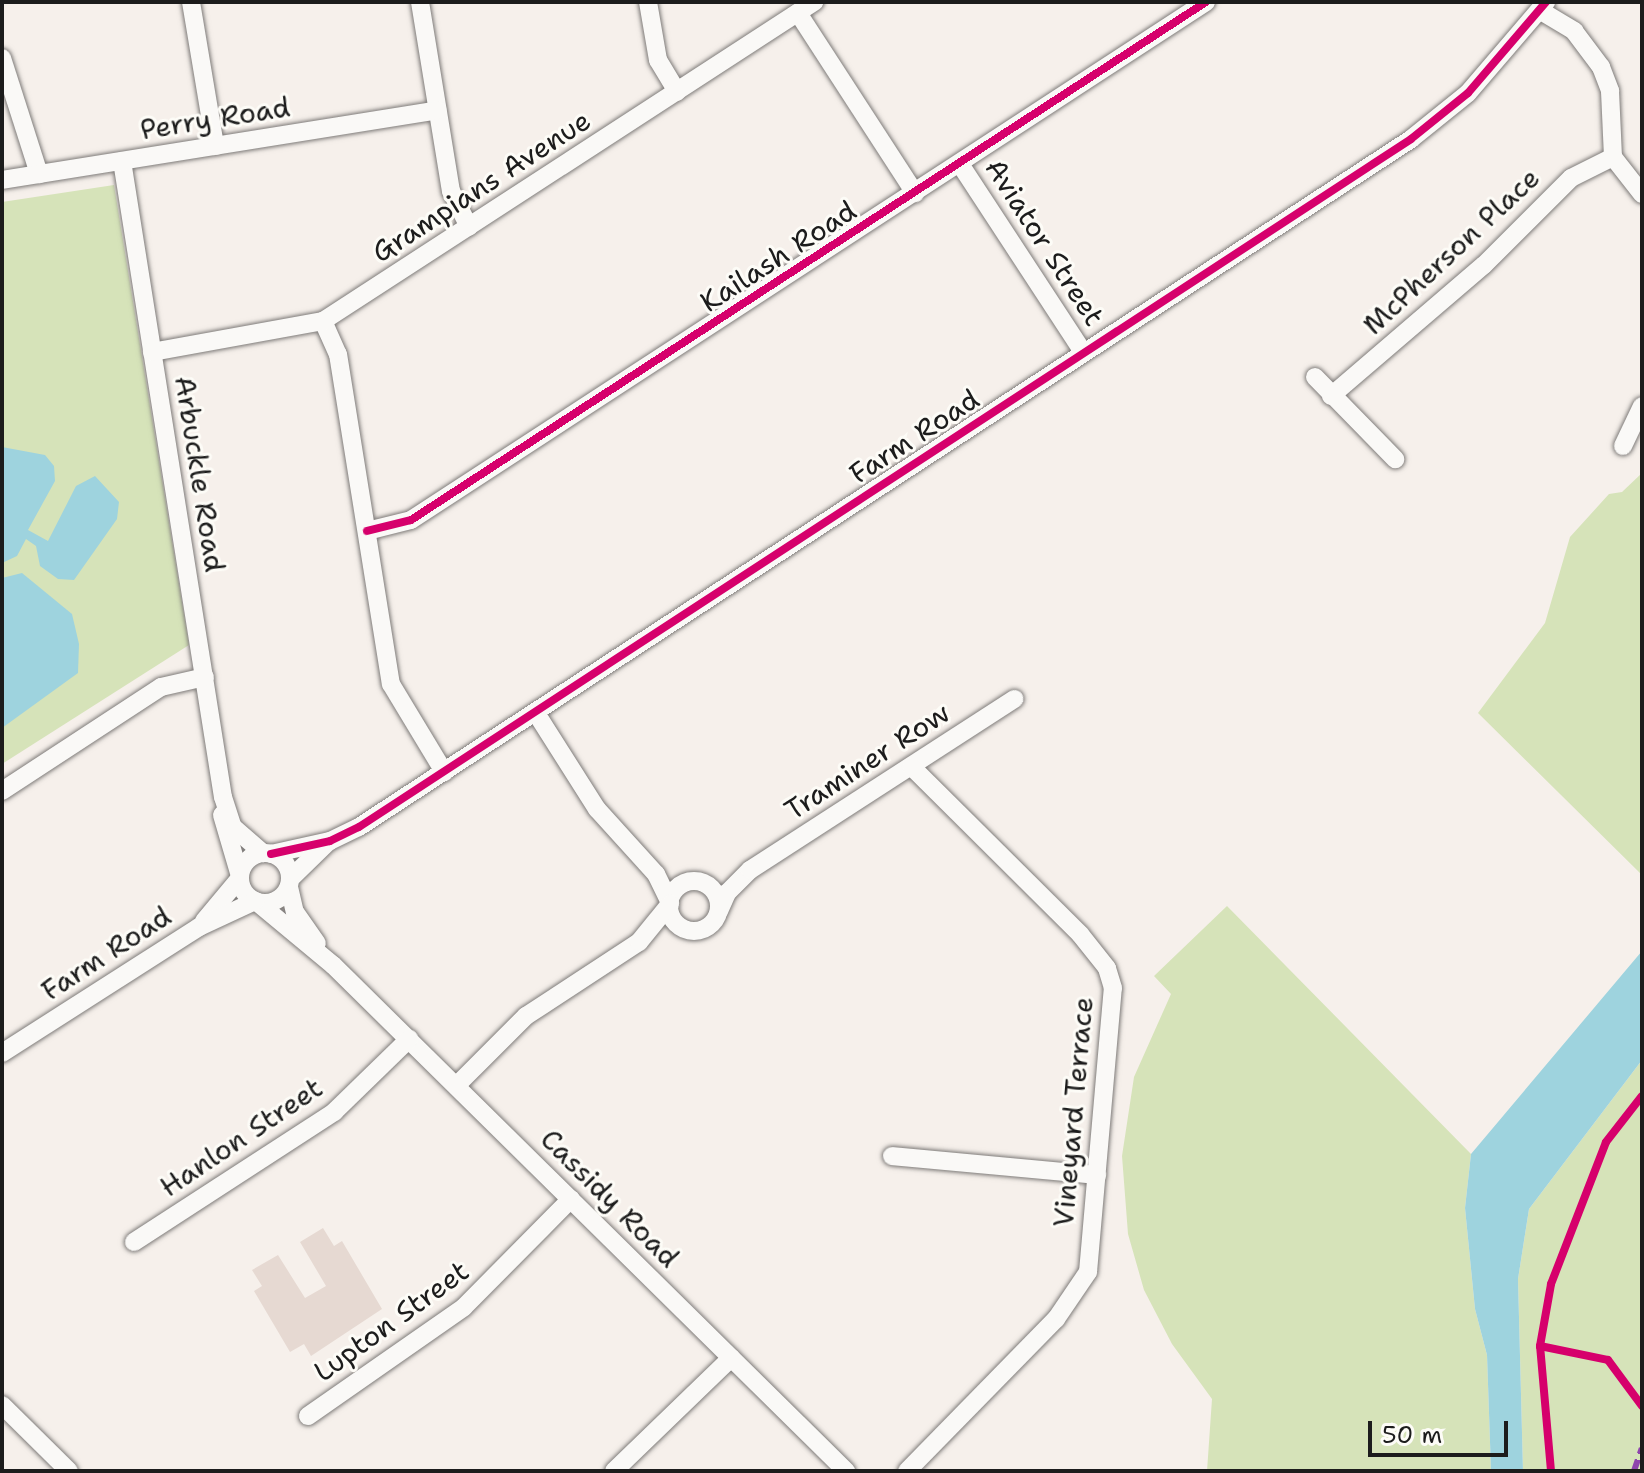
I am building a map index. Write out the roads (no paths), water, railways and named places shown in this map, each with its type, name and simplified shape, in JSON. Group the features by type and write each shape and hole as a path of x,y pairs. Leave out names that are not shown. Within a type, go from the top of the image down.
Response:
{"street":[{"path":"191,2 215,146"},
{"path":"420,2 451,191 469,227"},
{"path":"648,2 658,60 677,92"},
{"name":"Grampians Avenue","path":"152,352 323,321 814,2"},
{"name":"Kailash Road","path":"367,531 411,520 1206,2"},
{"path":"1544,7 1574,31 1601,67 1611,103 1613,157 1642,194"},
{"name":"Farm Road","path":"290,883 330,841 536,713 1411,139 1468,93 1544,7"},
{"path":"798,13 915,193"},
{"path":"2,58 39,174"},
{"name":"Perry Road","path":"2,180 437,110"},
{"name":"McPherson Place","path":"1331,396 1484,265 1571,178 1613,157"},
{"name":"Arbuckle Road","path":"122,161 223,797 233,827 267,854"},
{"name":"Aviator Street","path":"960,164 1083,352"},
{"path":"323,321 338,354 391,684 444,772"},
{"path":"1315,377 1395,459"},
{"path":"1623,446 1642,406"},
{"path":"2,791 161,687 205,677"},
{"name":"Traminer Row","path":"719,911 727,893 750,870 1014,699"},
{"path":"536,713 597,809 642,856 670,903 673,920 689,931"},
{"name":"Vineyard Terrace","path":"907,1471 1077,1294 1088,1272 1113,988 1107,968 1080,934 911,766"},
{"name":"Arbuckle Road","path":"223,797 221,819 240,877"},
{"name":"Farm Road","path":"267,854 330,841"},
{"path":"267,854 285,863 290,883 279,899 256,902 240,877 247,860 267,854"},
{"path":"639,942 709,927 719,911 715,893 642,856"},
{"name":"Traminer Row","path":"697,882 750,870"},
{"name":"Farm Road","path":"199,927 240,877"},
{"path":"457,1085 526,1016 639,942 681,885 697,882"},
{"name":"Cassidy Road","path":"290,883 295,912 333,965"},
{"name":"Farm Road","path":"2,1053 199,927 256,902"},
{"name":"Cassidy Road","path":"256,902 333,965 846,1471"},
{"name":"Hanlon Street","path":"134,1242 334,1112 409,1039"},
{"path":"892,1156 1097,1175"},
{"name":"Lupton Street","path":"308,1416 487,1288 571,1199"},
{"path":"614,1471 731,1358"},
{"path":"2,1405 69,1471"}],"water":[{"path":"2,447 45,455 54,466 55,481 28,530 48,541 76,486 95,476 119,502 117,519 74,580 58,579 40,566 36,546 26,539 17,556 2,563"},
{"path":"22,573 72,614 79,644 78,673 2,728 2,578"},
{"path":"1642,951 1642,1060 1529,1209 1518,1279 1523,1471 1491,1471 1487,1355 1475,1309 1465,1208 1471,1154"}]}
